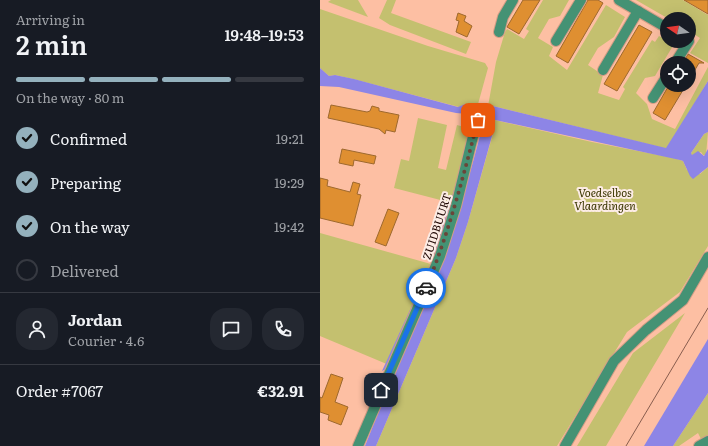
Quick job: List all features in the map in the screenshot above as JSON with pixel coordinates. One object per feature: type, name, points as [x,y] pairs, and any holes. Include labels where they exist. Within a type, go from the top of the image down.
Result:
[{"type":"street","points":[[499,32],[503,17],[513,0]]},
{"type":"street","points":[[556,41],[581,0]]},
{"type":"street","points":[[619,0],[660,24]]},
{"type":"street","points":[[603,70],[638,11]]},
{"type":"street","points":[[653,98],[660,87]]},
{"type":"street","name":"ZUIDBUURT","points":[[358,446],[440,256],[456,206],[478,120]]},
{"type":"street","points":[[565,446],[614,361],[646,330],[683,300],[708,257]]},
{"type":"street","points":[[699,446],[708,441]]},
{"type":"green space","points":[[331,0],[358,0],[368,17],[328,2]]},
{"type":"green space","points":[[387,0],[396,0],[391,13],[471,42],[466,54],[390,25],[379,18]]},
{"type":"green space","points":[[543,0],[569,0],[560,16],[549,19],[538,38],[553,47],[549,56],[567,70],[606,5],[625,17],[614,37],[598,48],[588,65],[603,75],[598,93],[619,100],[625,89],[623,87],[652,40],[655,42],[660,37],[660,48],[672,48],[667,56],[660,56],[660,68],[655,76],[645,78],[636,93],[647,104],[652,119],[675,129],[708,67],[708,81],[668,148],[488,106],[496,62],[505,32],[507,29],[524,39],[529,31],[526,29]]},
{"type":"green space","points":[[636,0],[683,0],[708,15],[708,63],[690,53],[693,48],[696,48],[696,44],[700,38],[696,35],[696,12],[660,12],[660,14]]},
{"type":"green space","points":[[320,9],[428,46],[485,63],[488,68],[475,115],[469,118],[468,114],[471,108],[465,104],[459,107],[353,79],[335,75],[329,76],[320,68]]},
{"type":"green space","points":[[418,118],[447,125],[438,168],[446,170],[457,125],[471,129],[452,203],[394,188],[401,159],[409,161]]},
{"type":"green space","name":"Voedselbos Vlaardingen","points":[[486,118],[592,142],[674,158],[683,161],[687,170],[700,174],[708,167],[708,246],[680,292],[627,332],[557,446],[376,446],[456,258],[468,222],[494,130],[482,127]]},
{"type":"green space","points":[[708,132],[706,155],[703,155],[701,152],[692,156],[691,153],[704,134]]},
{"type":"green space","points":[[320,233],[431,264],[389,365],[320,336]]},
{"type":"green space","points":[[685,313],[606,446],[577,446],[633,353]]},
{"type":"green space","points":[[708,393],[708,436],[701,439],[698,433],[679,446],[673,446]]},
{"type":"shaded area","points":[[320,68],[329,76],[335,75],[354,79],[458,107],[465,104],[471,105],[471,108],[468,114],[456,113],[339,87],[320,86]]},
{"type":"shaded area","points":[[708,81],[708,132],[704,134],[691,153],[692,155],[698,151],[704,156],[708,149],[708,167],[693,179],[683,161],[680,160],[486,118],[488,106],[493,106],[666,148]]},
{"type":"shaded area","points":[[471,126],[455,198],[436,257],[386,369],[382,371],[431,264],[454,190]]},
{"type":"shaded area","points":[[482,127],[494,129],[468,222],[456,258],[376,446],[365,446],[445,249],[459,209]]},
{"type":"shaded area","points":[[708,339],[708,393],[673,446],[644,446]]},
{"type":"building","points":[[523,0],[540,0],[519,34],[507,27]]},
{"type":"building","points":[[588,0],[598,0],[603,3],[568,63],[556,56]]},
{"type":"building","points":[[684,0],[708,0],[708,14]]},
{"type":"building","points":[[458,13],[466,16],[464,21],[472,26],[467,37],[456,32],[459,21],[456,20]]},
{"type":"building","points":[[639,25],[652,32],[617,91],[604,84]]},
{"type":"building","points":[[696,58],[704,63],[699,63],[696,68]]},
{"type":"building","points":[[665,92],[682,92],[665,120],[653,113]]},
{"type":"building","points":[[331,105],[367,112],[370,111],[372,106],[379,108],[379,111],[399,115],[395,132],[386,130],[385,134],[379,129],[328,118]]},
{"type":"building","points":[[342,149],[376,156],[374,164],[354,160],[353,166],[339,163]]},
{"type":"building","points":[[320,178],[328,180],[327,186],[350,192],[353,182],[360,184],[357,194],[361,195],[353,226],[320,218]]},
{"type":"building","points":[[388,209],[399,213],[386,246],[375,242]]},
{"type":"building","points":[[331,374],[343,378],[335,402],[348,407],[341,425],[328,420],[329,415],[320,412],[320,397],[322,398]]},
{"type":"tram line","points":[[626,446],[708,308]]},
{"type":"way so far","points":[[426,288],[440,256],[456,206],[478,120]]},
{"type":"route","points":[[381,390],[426,288]]}]
